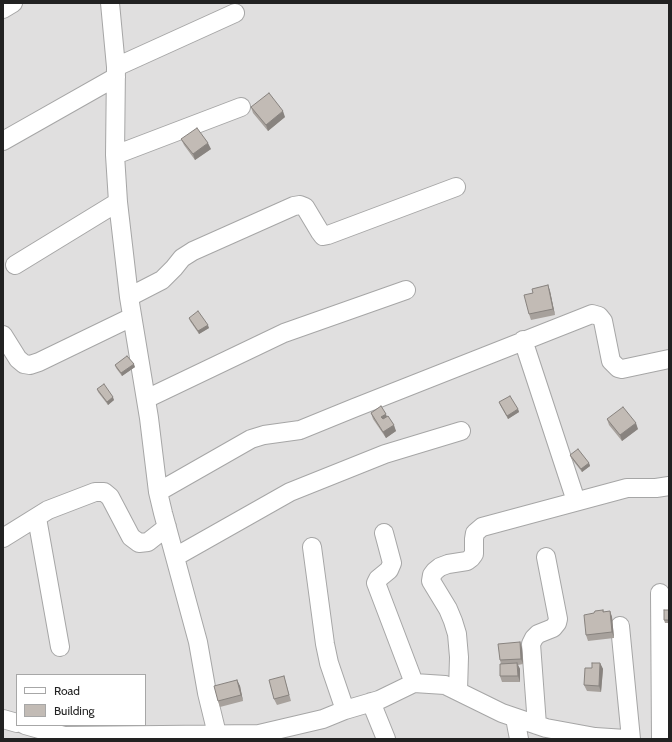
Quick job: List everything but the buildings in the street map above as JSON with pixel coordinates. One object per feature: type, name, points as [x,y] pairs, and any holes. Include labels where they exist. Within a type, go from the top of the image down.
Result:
[{"type":"street","points":[[3,9],[13,3]]},
{"type":"street","points":[[110,3],[116,72],[115,155],[118,202],[129,297],[146,398],[158,492],[198,642],[207,693],[217,734]]},
{"type":"street","points":[[3,142],[116,72],[235,13]]},
{"type":"street","points":[[115,155],[241,107]]},
{"type":"street","points":[[129,297],[162,280],[182,258],[192,251],[294,206],[300,205],[305,207],[323,236],[456,187]]},
{"type":"street","points":[[15,265],[118,202]]},
{"type":"street","points":[[146,398],[284,333],[406,290]]},
{"type":"street","points":[[158,492],[251,439],[264,435],[300,430],[523,340],[592,314],[599,316],[603,321],[611,361],[618,368],[622,369],[669,359]]},
{"type":"street","points":[[3,335],[18,359],[24,364],[30,365],[132,317]]},
{"type":"street","points":[[523,340],[576,501]]},
{"type":"street","points":[[175,557],[290,492],[385,454],[461,431]]},
{"type":"street","points":[[458,691],[459,657],[457,634],[448,609],[431,581],[432,575],[440,567],[467,561],[471,558],[474,554],[475,533],[482,527],[627,488],[656,488],[669,486]]},
{"type":"street","points":[[3,538],[48,510],[95,492],[104,492],[110,497],[130,537],[139,542],[148,542],[167,527]]},
{"type":"street","points":[[36,518],[60,647]]},
{"type":"street","points":[[384,534],[392,563],[389,570],[378,579],[376,583],[414,683]]},
{"type":"street","points":[[312,547],[325,644],[329,663],[345,710]]},
{"type":"street","points":[[537,725],[531,644],[538,634],[553,628],[558,619],[546,557]]},
{"type":"street","points":[[660,593],[661,739]]},
{"type":"street","points":[[620,626],[631,739]]},
{"type":"street","points":[[28,726],[64,737],[259,734],[323,719],[371,702],[414,683],[445,685],[502,713],[546,728],[601,738],[626,739]]},
{"type":"street","points":[[371,702],[386,739]]},
{"type":"street","points":[[515,718],[519,739]]},
{"type":"street","points":[[3,719],[16,723]]},
{"type":"street","points":[[657,739],[669,738]]},
{"type":"shaded area","points":[[3,3],[669,3],[669,739],[3,739]]}]
